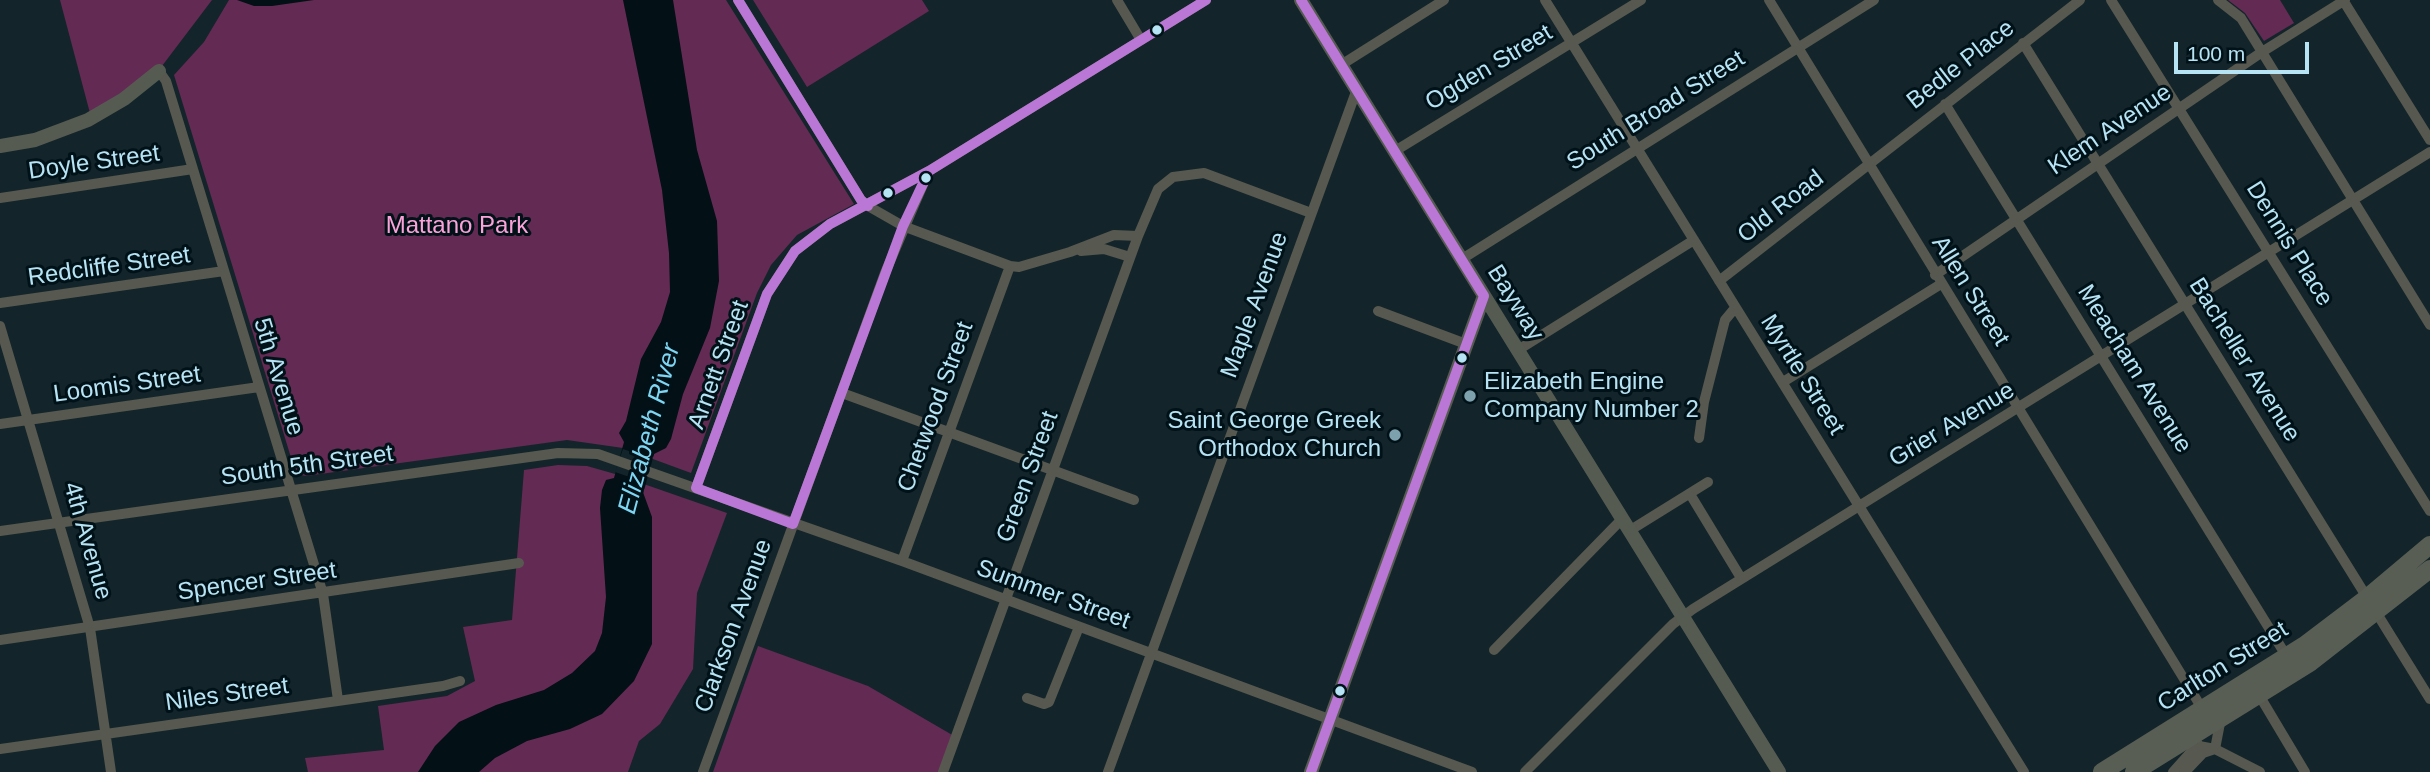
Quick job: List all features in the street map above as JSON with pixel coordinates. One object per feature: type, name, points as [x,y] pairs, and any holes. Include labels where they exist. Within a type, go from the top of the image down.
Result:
[{"type":"highway","points":[[2372,606],[2430,545]]},
{"type":"highway","points":[[2141,768],[2189,744],[2221,718],[2259,695],[2372,606],[2430,569]]},
{"type":"highway","name":"Carlton Street","points":[[2102,772],[2372,606]]},
{"type":"main road","name":"Bayway","points":[[1301,0],[1779,772]]},
{"type":"main road","points":[[0,146],[35,140],[88,120],[124,99],[159,71]]},
{"type":"main road","points":[[1311,772],[1484,296]]},
{"type":"street","points":[[738,0],[861,200],[868,206],[903,226],[1010,266],[1019,267],[1070,252],[1114,235],[1138,236]]},
{"type":"street","points":[[1117,0],[1142,40]]},
{"type":"street","points":[[929,171],[1206,0]]},
{"type":"street","points":[[1341,65],[1444,0]]},
{"type":"street","name":"Myrtle Street","points":[[1545,0],[2024,772]]},
{"type":"street","name":"Ogden Street","points":[[1395,151],[1641,0]]},
{"type":"street","name":"Allen Street","points":[[1769,0],[2203,710]]},
{"type":"street","name":"South Broad Street","points":[[1462,259],[1874,0]]},
{"type":"street","name":"Bedle Place","points":[[1867,164],[2080,0]]},
{"type":"street","name":"Dennis Place","points":[[2111,0],[2430,511]]},
{"type":"street","points":[[2218,0],[2241,18],[2430,325]]},
{"type":"street","points":[[2344,0],[2430,140]]},
{"type":"street","name":"Klem Avenue","points":[[1783,382],[1938,279],[2016,220],[2262,52],[2344,0]]},
{"type":"street","name":"Bacheller Avenue","points":[[2023,43],[2430,699]]},
{"type":"street","name":"5th Avenue","points":[[159,71],[166,82],[323,594],[338,700]]},
{"type":"street","name":"Maple Avenue","points":[[1108,772],[1357,89]]},
{"type":"street","name":"Meacham Avenue","points":[[1945,104],[2287,657]]},
{"type":"street","name":"Grier Avenue","points":[[1525,772],[1682,616],[2018,410],[2101,355],[2352,199],[2427,157]]},
{"type":"street","name":"Old Road","points":[[1719,281],[1867,164]]},
{"type":"street","name":"Doyle Street","points":[[0,198],[193,169]]},
{"type":"street","name":"Arnett Street","points":[[696,488],[776,276],[808,238],[929,171]]},
{"type":"street","name":"Clarkson Avenue","points":[[703,772],[903,226],[929,171]]},
{"type":"street","name":"Green Street","points":[[943,772],[1130,257],[1158,189],[1183,174],[1214,176],[1311,214]]},
{"type":"street","points":[[1518,350],[1694,240]]},
{"type":"street","points":[[1070,252],[1104,249],[1130,257]]},
{"type":"street","name":"Chetwood Street","points":[[902,561],[1010,266]]},
{"type":"street","name":"Redcliffe Street","points":[[0,303],[224,271]]},
{"type":"street","points":[[1699,438],[1704,402],[1724,320],[1735,307]]},
{"type":"street","points":[[1378,311],[1466,344]]},
{"type":"street","name":"4th Avenue","points":[[0,326],[61,523],[90,628],[111,772]]},
{"type":"street","name":"Loomis Street","points":[[0,425],[259,387]]},
{"type":"street","points":[[842,393],[1135,500]]},
{"type":"street","name":"South 5th Street","points":[[0,531],[558,453],[585,453],[619,460]]},
{"type":"street","name":"Summer Street","points":[[619,460],[902,561],[1472,772]]},
{"type":"street","points":[[1494,650],[1626,525],[1708,482]]},
{"type":"street","points":[[1689,494],[1741,578]]},
{"type":"street","name":"Spencer Street","points":[[0,640],[519,564]]},
{"type":"street","points":[[1027,698],[1044,704],[1049,702],[1080,627]]},
{"type":"street","name":"Niles Street","points":[[0,749],[443,686],[460,681]]},
{"type":"street","points":[[2259,695],[2305,772]]},
{"type":"street","points":[[2216,749],[2221,718]]},
{"type":"street","points":[[2178,771],[2189,744],[2216,749],[2260,772]]},
{"type":"street","points":[[2178,771],[2203,753],[2216,749]]},
{"type":"street","points":[[2141,768],[2166,763],[2178,771]]},
{"type":"green space","points":[[60,0],[212,0],[162,66],[91,117]]},
{"type":"green space","name":"Mattano Park","points":[[229,0],[726,0],[854,204],[797,235],[771,265],[757,293],[691,473],[623,448],[567,440],[306,476],[296,474],[174,75],[204,42]]},
{"type":"green space","points":[[753,0],[922,0],[929,11],[807,87]]},
{"type":"green space","points":[[2228,0],[2280,0],[2294,23],[2264,41],[2245,13]]},
{"type":"green space","points":[[558,465],[587,466],[727,513],[697,593],[693,669],[660,724],[639,741],[628,772],[308,772],[305,758],[384,750],[378,706],[447,696],[475,681],[463,627],[512,620],[524,470]]},
{"type":"green space","points":[[758,646],[868,686],[954,736],[941,772],[713,772]]},
{"type":"water","points":[[237,0],[314,0],[254,6]]},
{"type":"water","name":"Elizabeth River","points":[[623,0],[673,0],[697,150],[717,221],[719,281],[710,328],[683,394],[671,439],[666,448],[652,455],[640,484],[652,517],[652,644],[634,681],[602,714],[570,729],[527,741],[495,758],[479,772],[418,772],[435,746],[459,722],[496,705],[544,690],[572,673],[595,651],[602,633],[606,597],[600,508],[602,490],[606,480],[614,478],[624,442],[619,433],[626,421],[641,359],[661,322],[670,292],[662,190]]},
{"type":"pier","points":[[623,449],[652,459],[644,482],[615,472]]},
{"type":"transit line","points":[[738,0],[861,200],[868,206]]},
{"type":"transit line","points":[[929,171],[1206,0]]},
{"type":"transit line","points":[[1301,0],[1484,296],[1311,772]]},
{"type":"transit line","points":[[929,171],[903,226],[793,524],[696,488],[767,294],[795,251],[830,224],[929,171]]},
{"type":"place","name":"Elizabeth Engine Company Number 2","points":[[1470,396]]},
{"type":"place","name":"Saint George Greek Orthodox Church","points":[[1395,435]]}]
